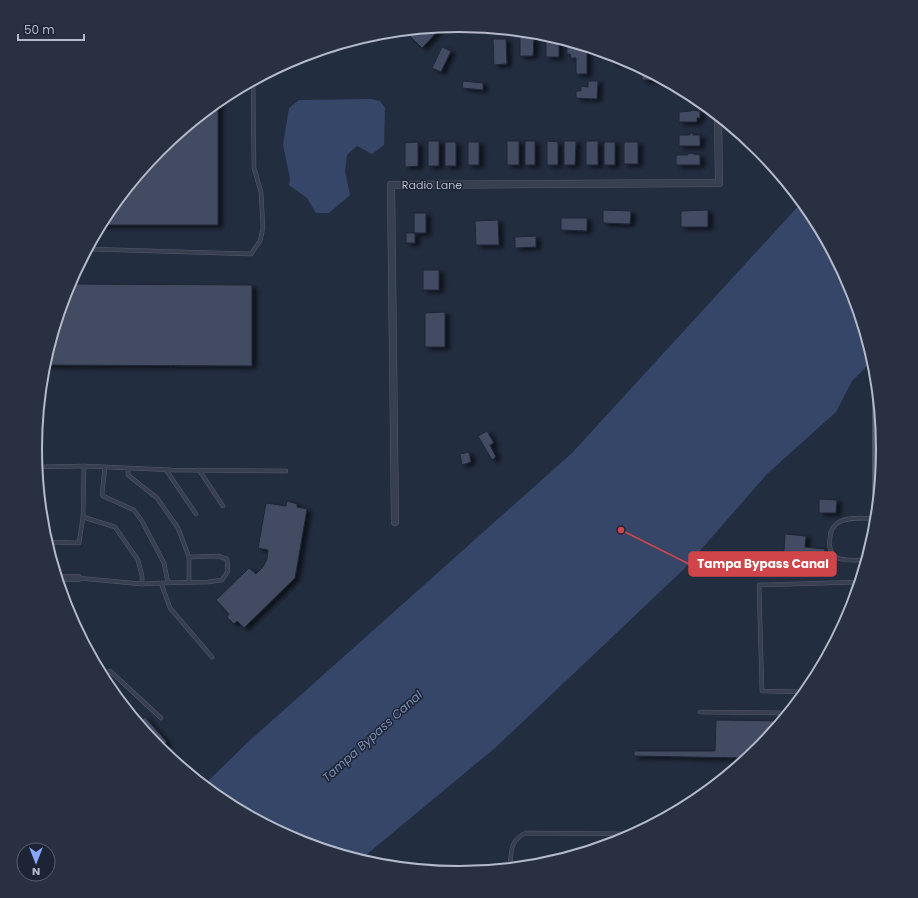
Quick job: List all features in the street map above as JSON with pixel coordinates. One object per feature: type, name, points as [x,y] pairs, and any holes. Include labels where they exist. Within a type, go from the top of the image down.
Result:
[{"type":"street","name":"Radio Lane","points":[[395,522],[391,185],[719,183],[718,122]]},
{"type":"street","points":[[62,578],[78,578]]},
{"type":"lane","points":[[93,249],[251,254],[260,241],[263,228],[261,192],[254,168],[253,87]]},
{"type":"lane","points":[[43,466],[84,466],[166,470],[286,471]]},
{"type":"lane","points":[[53,542],[80,543],[83,517],[84,466]]},
{"type":"lane","points":[[105,467],[103,496],[134,510],[142,520],[164,563],[168,583]]},
{"type":"lane","points":[[128,468],[128,476],[158,498],[178,528],[189,557],[189,582]]},
{"type":"lane","points":[[166,470],[196,514]]},
{"type":"lane","points":[[199,470],[223,506]]},
{"type":"lane","points":[[83,517],[114,527],[138,560],[142,576],[142,584]]},
{"type":"lane","points":[[861,560],[844,560],[836,558],[830,553],[830,533],[839,522],[851,518],[870,518]]},
{"type":"lane","points":[[78,578],[142,584],[208,582],[222,580],[228,571],[227,559],[218,556],[189,557]]},
{"type":"lane","points":[[798,692],[762,691],[759,585],[854,582]]},
{"type":"lane","points":[[161,583],[170,608],[212,657]]},
{"type":"lane","points":[[107,673],[110,671],[161,718]]},
{"type":"lane","points":[[700,712],[782,713]]},
{"type":"lane","points":[[510,862],[514,843],[519,836],[526,833],[619,834]]},
{"type":"water","points":[[371,99],[380,101],[385,108],[384,145],[372,154],[357,146],[347,155],[345,171],[350,195],[329,213],[316,213],[307,198],[289,185],[290,179],[283,145],[289,108],[299,100]]},
{"type":"water","points":[[798,206],[820,241],[844,289],[862,341],[867,366],[852,381],[836,412],[768,473],[684,569],[495,748],[366,855],[325,844],[275,823],[227,796],[207,782],[248,742],[572,453]]},
{"type":"building","points":[[436,33],[422,48],[410,36]]},
{"type":"building","points":[[520,37],[534,39],[533,56],[520,56]]},
{"type":"building","points":[[493,39],[506,39],[507,64],[494,65]]},
{"type":"building","points":[[546,41],[559,44],[559,57],[546,57]]},
{"type":"building","points":[[567,46],[587,52],[587,74],[576,74],[576,58],[571,58],[570,54],[567,54]]},
{"type":"building","points":[[442,47],[451,51],[441,72],[432,68]]},
{"type":"building","points":[[642,75],[653,80],[642,80]]},
{"type":"building","points":[[463,81],[483,83],[483,90],[462,88]]},
{"type":"building","points":[[588,81],[598,81],[597,99],[576,98],[576,91],[581,91],[581,86],[588,87]]},
{"type":"building","points":[[218,109],[218,225],[107,225],[128,195],[164,154],[184,135]]},
{"type":"building","points":[[691,110],[700,111],[700,118],[697,118],[697,122],[679,122],[679,112]]},
{"type":"building","points":[[690,133],[693,133],[693,135],[700,135],[700,146],[679,146],[679,135],[690,135]]},
{"type":"building","points":[[428,141],[439,141],[439,166],[428,166]]},
{"type":"building","points":[[507,141],[519,141],[519,165],[507,165]]},
{"type":"building","points":[[525,141],[535,141],[535,165],[525,165]]},
{"type":"building","points":[[547,141],[558,142],[558,165],[547,165]]},
{"type":"building","points":[[564,141],[576,141],[575,165],[564,165]]},
{"type":"building","points":[[586,141],[598,141],[598,165],[586,165]]},
{"type":"building","points":[[418,142],[418,166],[405,167],[405,143]]},
{"type":"building","points":[[445,142],[456,142],[456,166],[445,166]]},
{"type":"building","points":[[468,142],[479,142],[479,165],[468,165]]},
{"type":"building","points":[[604,142],[615,142],[615,165],[604,165]]},
{"type":"building","points":[[624,142],[638,142],[638,164],[624,164]]},
{"type":"building","points":[[688,153],[700,155],[700,165],[676,165],[676,155],[688,155]]},
{"type":"building","points":[[603,210],[631,211],[630,224],[603,223]]},
{"type":"building","points":[[708,210],[708,227],[681,227],[681,211]]},
{"type":"building","points":[[414,213],[426,213],[426,233],[414,233]]},
{"type":"building","points":[[561,218],[587,218],[587,231],[561,230]]},
{"type":"building","points":[[498,220],[499,245],[476,245],[475,221]]},
{"type":"building","points":[[406,233],[415,233],[415,243],[406,243]]},
{"type":"building","points":[[536,236],[536,247],[515,248],[515,237]]},
{"type":"building","points":[[423,270],[439,270],[439,290],[423,290]]},
{"type":"building","points":[[76,284],[252,285],[252,366],[51,365],[64,315]]},
{"type":"building","points":[[445,312],[445,347],[425,347],[425,313]]},
{"type":"building","points":[[487,431],[494,443],[490,445],[496,457],[492,460],[478,436]]},
{"type":"building","points":[[469,452],[471,462],[462,465],[460,454]]},
{"type":"building","points":[[819,499],[837,500],[836,513],[819,513]]},
{"type":"building","points":[[287,501],[297,504],[297,507],[307,509],[295,578],[244,628],[237,621],[234,624],[227,617],[229,614],[216,600],[249,568],[256,574],[263,567],[267,559],[268,550],[258,548],[266,503],[286,506]]},
{"type":"building","points":[[785,534],[806,536],[805,547],[825,549],[824,570],[783,567]]},
{"type":"building","points":[[145,717],[167,742],[165,744],[142,720]]},
{"type":"building","points":[[716,720],[776,721],[739,758],[634,756],[634,751],[715,751]]},
{"type":"place","name":"Tampa Bypass Canal","points":[[621,530]]}]
